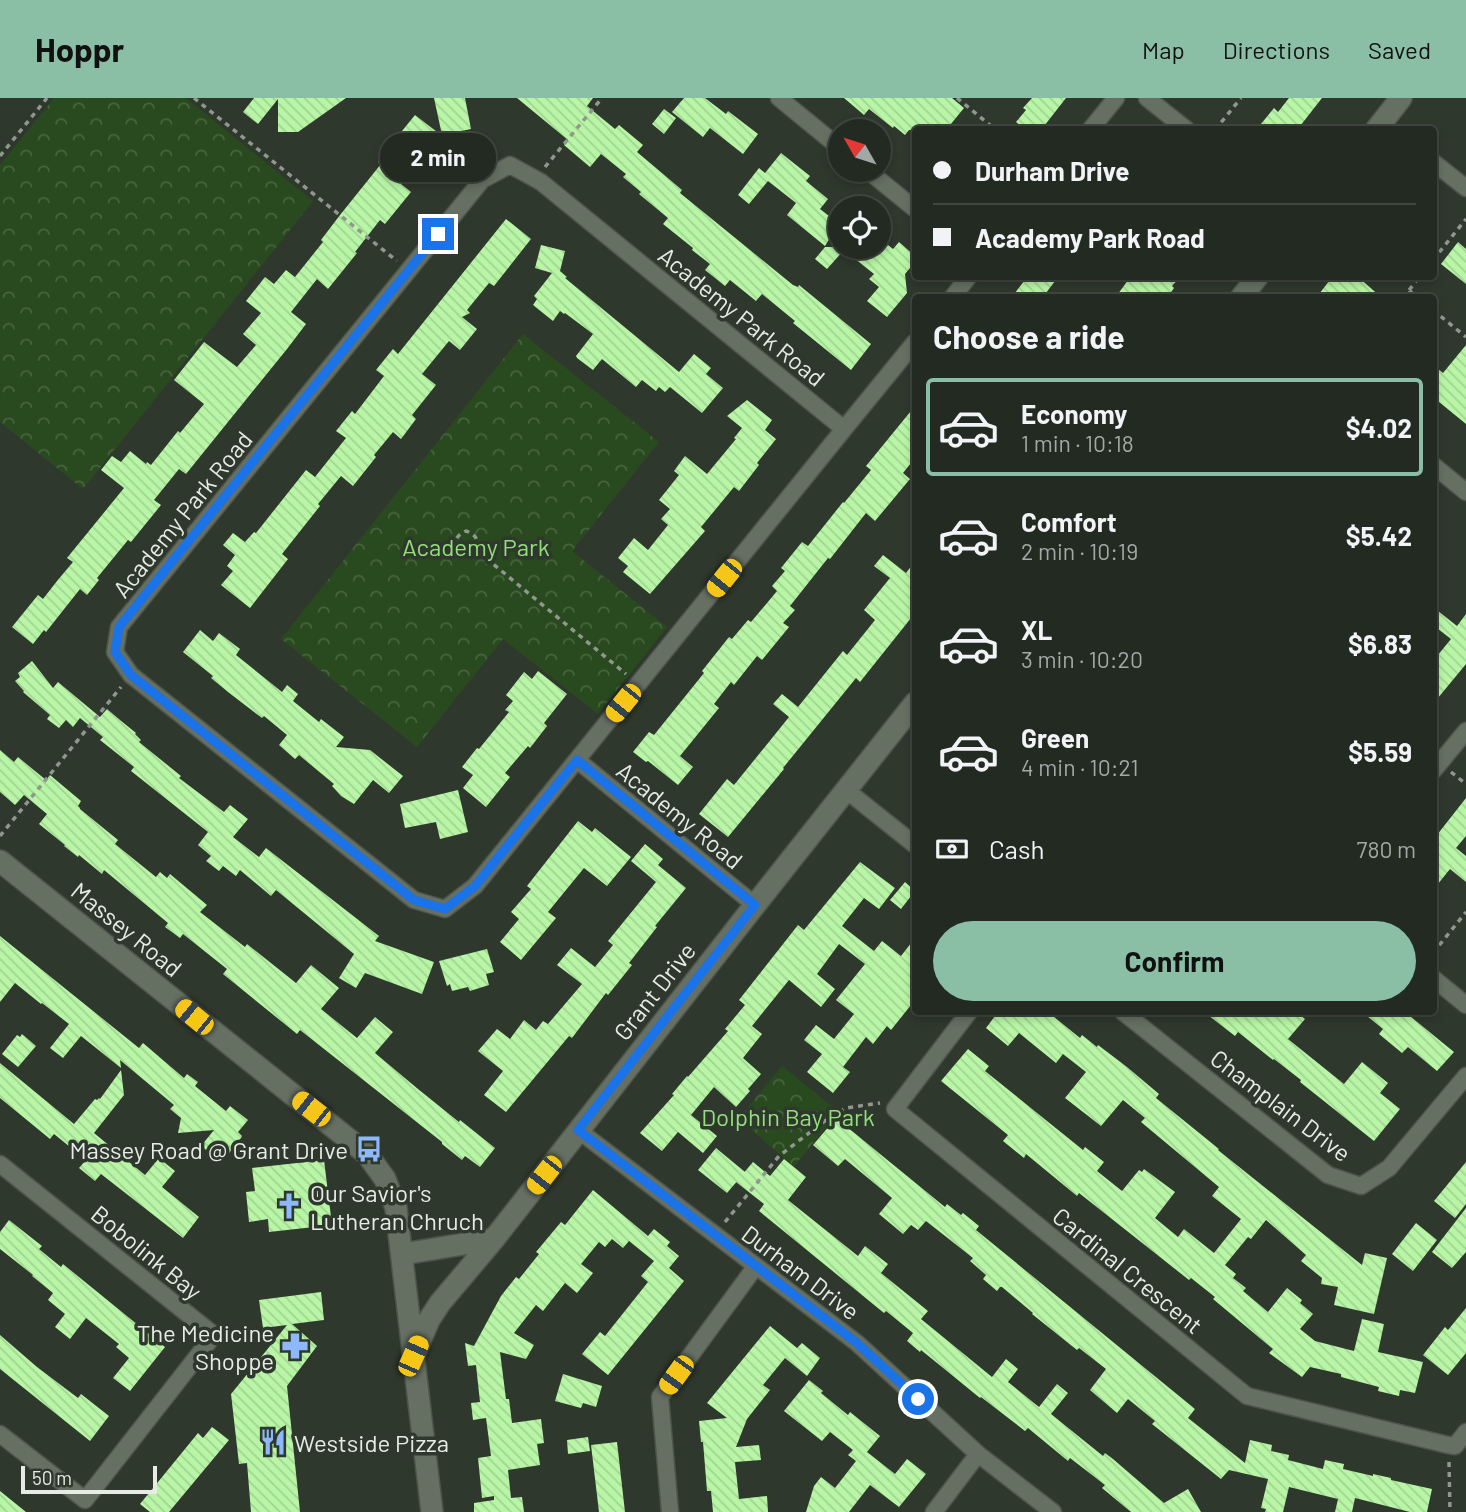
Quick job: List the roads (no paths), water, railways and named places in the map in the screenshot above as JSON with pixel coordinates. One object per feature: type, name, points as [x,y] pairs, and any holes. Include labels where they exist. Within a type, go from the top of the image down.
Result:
[{"type":"street","points":[[779,98],[828,138]]},
{"type":"street","points":[[1093,126],[1116,98]]},
{"type":"street","points":[[1147,98],[1182,126]]},
{"type":"street","points":[[1384,126],[1401,98]]},
{"type":"street","name":"Academy Park Road","points":[[844,429],[535,178],[510,165],[482,180],[119,627],[115,652],[131,675],[414,900],[445,909],[475,886],[912,346]]},
{"type":"street","points":[[1437,165],[1466,188]]},
{"type":"street","points":[[882,182],[912,207]]},
{"type":"street","points":[[955,294],[966,280]]},
{"type":"street","points":[[1244,294],[1255,280]]},
{"type":"street","points":[[1437,468],[1466,492]]},
{"type":"street","name":"Grant Drive","points":[[413,1356],[440,1303],[494,1239],[912,707]]},
{"type":"street","points":[[1437,766],[1466,731]]},
{"type":"street","name":"Academy Road","points":[[577,760],[755,905]]},
{"type":"street","points":[[846,790],[912,843]]},
{"type":"street","name":"Massey Road","points":[[0,861],[367,1154],[385,1179],[396,1208],[432,1512]]},
{"type":"street","points":[[1437,981],[1466,1005]]},
{"type":"street","name":"Cardinal Crescent","points":[[967,1015],[895,1109],[1247,1396],[1448,1446],[1455,1446],[1466,1432]]},
{"type":"street","name":"Champlain Drive","points":[[1127,1015],[1328,1175],[1360,1186],[1389,1168],[1466,1076]]},
{"type":"street","name":"Durham Drive","points":[[578,1130],[857,1343],[978,1454],[1053,1512]]},
{"type":"street","name":"Bobolink Bay","points":[[0,1164],[214,1335],[85,1500],[0,1434]]},
{"type":"street","points":[[402,1254],[494,1239]]},
{"type":"street","points":[[670,1512],[660,1397],[756,1266]]},
{"type":"street","points":[[934,1512],[978,1454]]},
{"type":"place","name":"Massey Road @ Grant Drive","points":[[369,1149]]},
{"type":"place","name":"Our Savior's Lutheran Chruch","points":[[289,1206]]},
{"type":"place","name":"The Medicine Shoppe","points":[[295,1346]]},
{"type":"place","name":"Westside Pizza","points":[[273,1442]]},
{"type":"park label","name":"Academy Park","points":[[476,546]]},
{"type":"park label","name":"Dolphin Bay Park","points":[[788,1116]]}]
